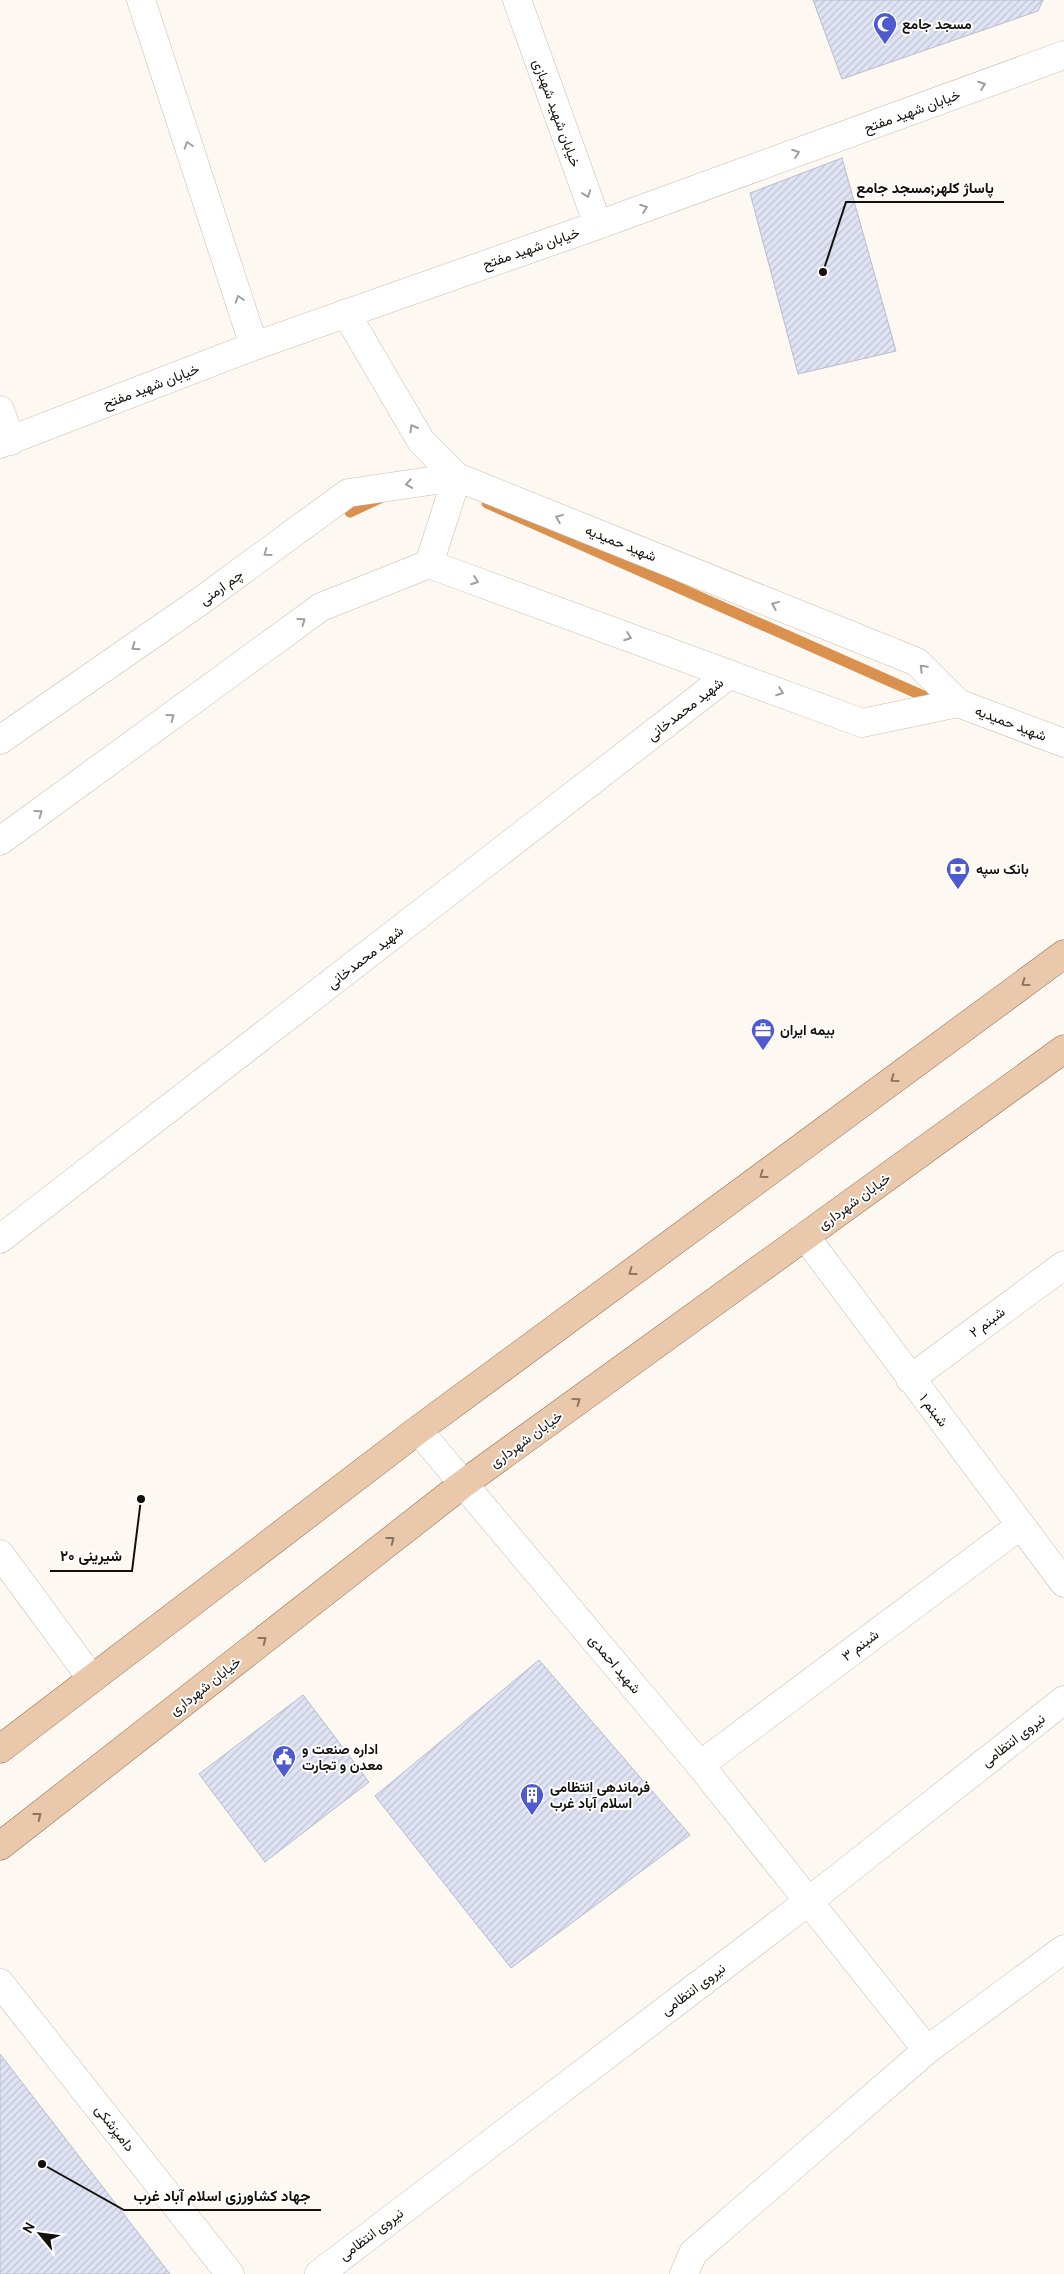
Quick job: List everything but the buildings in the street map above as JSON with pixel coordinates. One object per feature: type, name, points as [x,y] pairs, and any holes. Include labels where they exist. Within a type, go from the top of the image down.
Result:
[{"type":"main road","points":[[0,1749],[418,1430],[1064,954]]},
{"type":"main road","name":"خیابان شهرداری","points":[[0,1846],[462,1484],[1064,1049]]},
{"type":"street","points":[[141,0],[254,346]]},
{"type":"street","name":"خیابان شهید شهبازی","points":[[517,0],[598,225]]},
{"type":"street","name":"خیابان شهید مفتح","points":[[5,443],[346,312],[598,225],[1064,55]]},
{"type":"street","name":"شهید حمیدیه","points":[[346,312],[422,442],[458,477],[917,662],[958,703],[1064,743]]},
{"type":"street","points":[[0,410],[5,443]]},
{"type":"street","points":[[0,841],[322,607],[429,564],[458,477]]},
{"type":"street","name":"چم ارمنی","points":[[0,740],[202,600],[348,494],[458,477]]},
{"type":"street","name":"شهید حمیدیه","points":[[429,564],[862,722],[958,703]]},
{"type":"street","name":"شهید محمدخانی","points":[[0,1239],[730,674]]},
{"type":"street","name":"شبنم ۱","points":[[805,1236],[1064,1583]]},
{"type":"street","name":"شبنم ۲","points":[[910,1379],[1064,1265]]},
{"type":"street","name":"شهید احمدی","points":[[418,1430],[700,1765],[927,2050]]},
{"type":"street","name":"شبنم ۳","points":[[700,1765],[1021,1525]]},
{"type":"street","points":[[0,1554],[92,1679]]},
{"type":"street","name":"نیروی انتظامی","points":[[320,2274],[809,1901],[1064,1700]]},
{"type":"street","points":[[684,2274],[693,2253],[927,2050],[1064,1949]]},
{"type":"street","name":"دامپزشکی","points":[[0,1983],[230,2274]]},
{"type":"waterway","points":[[350,512],[380,498]]},
{"type":"waterway","points":[[487,503],[937,702]]},
{"type":"place","name":"مسجد جامع","points":[[885,45]]},
{"type":"place","name":"پاساژ کلهر;مسجد جامع","points":[[823,272]]},
{"type":"place","name":"بانک سپه","points":[[958,890]]},
{"type":"place","name":"بیمه ایران","points":[[763,1051]]},
{"type":"place","name":"شیرینی ۲۰","points":[[141,1499]]},
{"type":"place","name":"اداره صنعت و معدن و تجارت","points":[[284,1778]]},
{"type":"place","name":"فرماندهی انتظامی اسلام آباد غرب","points":[[532,1816]]},
{"type":"place","name":"جهاد کشاورزی اسلام آباد غرب","points":[[42,2164]]}]
